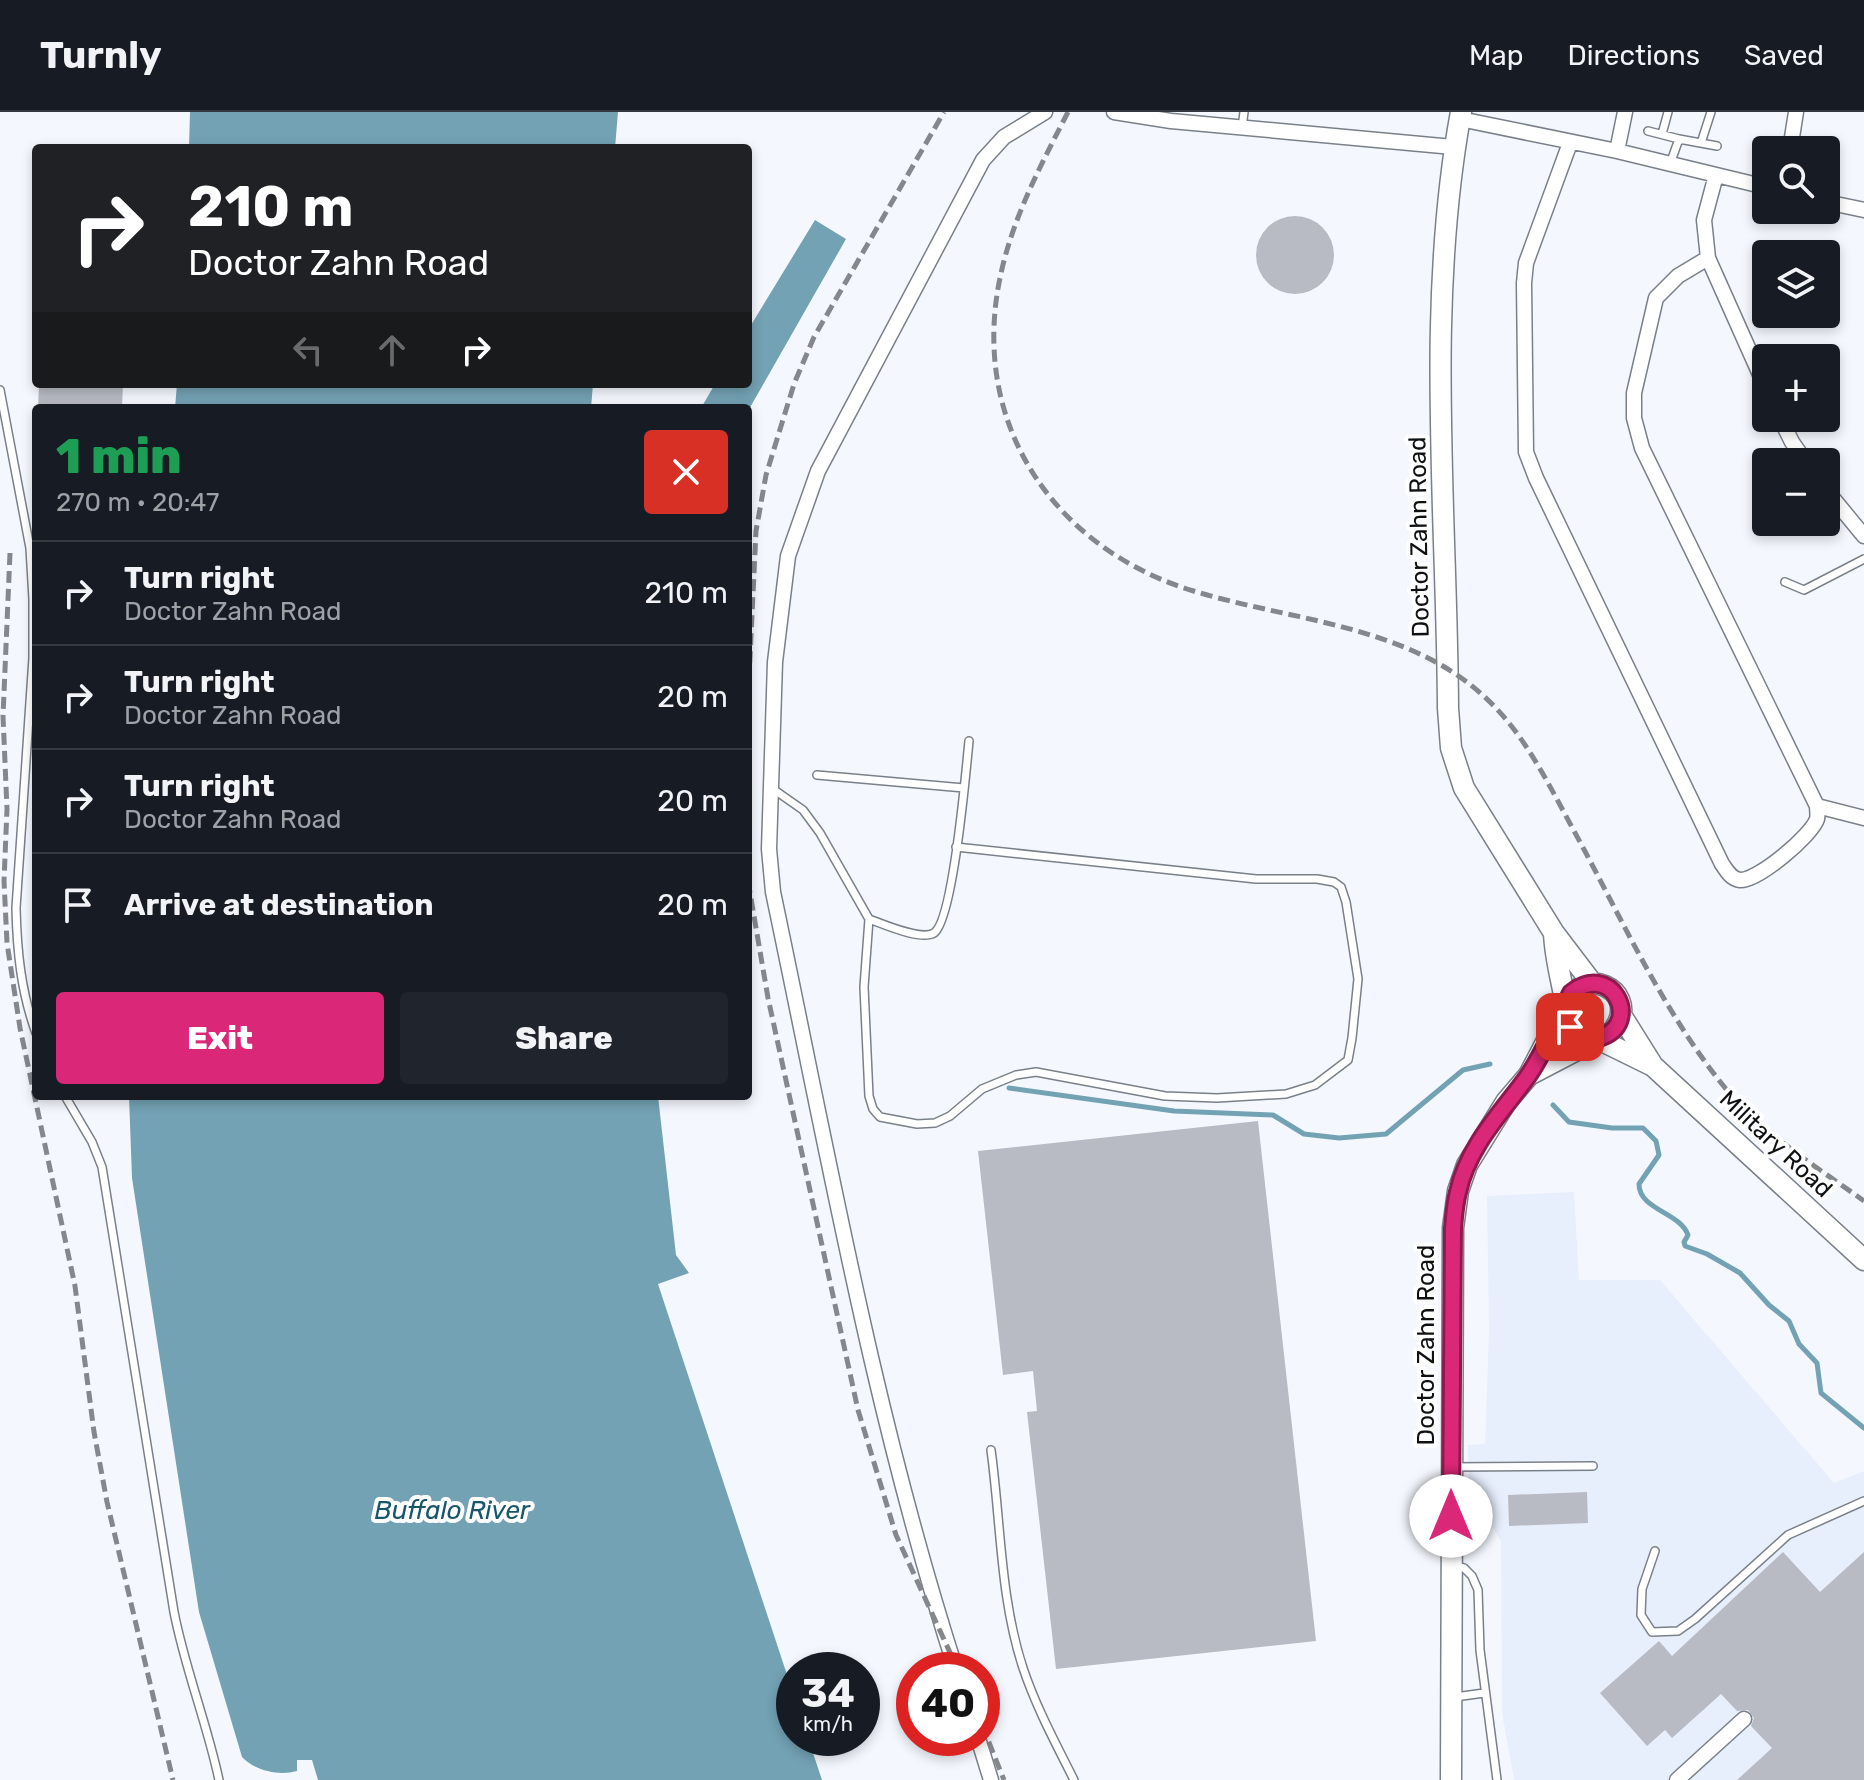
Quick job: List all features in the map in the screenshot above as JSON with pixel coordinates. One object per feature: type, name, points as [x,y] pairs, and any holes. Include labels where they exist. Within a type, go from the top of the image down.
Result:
[{"type":"street","points":[[950,1652],[921,1563],[881,1402],[773,892],[769,849],[775,662],[788,556],[818,471],[983,160],[1004,137],[1045,112]]},
{"type":"street","points":[[1114,112],[1242,128],[1453,147]]},
{"type":"street","points":[[1617,151],[1625,112]]},
{"type":"street","points":[[1792,136],[1796,112]]},
{"type":"street","points":[[1461,116],[1752,184]]},
{"type":"street","name":"Doctor Zahn Road","points":[[1461,116],[1453,147],[1442,302],[1451,748],[1464,788],[1554,933],[1592,983]]},
{"type":"street","points":[[1570,143],[1530,250],[1524,283],[1524,441],[1529,464],[1727,872],[1739,880],[1759,874],[1813,826],[1817,806],[1642,448],[1634,418],[1634,393],[1656,298],[1678,276],[1708,258]]},
{"type":"street","points":[[1716,175],[1704,220],[1708,258],[1752,357]]},
{"type":"street","points":[[1840,205],[1864,210]]},
{"type":"street","points":[[1840,507],[1864,536]]},
{"type":"street","points":[[1817,806],[1864,818]]},
{"type":"street","name":"Doctor Zahn Road","points":[[1554,933],[1559,980],[1570,1027],[1586,1038],[1598,1039]]},
{"type":"street","name":"Doctor Zahn Road","points":[[1451,1780],[1453,1228],[1458,1191],[1467,1165],[1481,1140],[1506,1102],[1529,1075],[1571,993],[1592,983],[1604,985],[1614,992],[1620,1003],[1621,1015],[1609,1035],[1529,1075]]},
{"type":"street","name":"Military Road","points":[[1621,1015],[1653,1066],[1864,1260]]},
{"type":"street","name":"Military Road","points":[[1598,1039],[1653,1066]]},
{"type":"street","points":[[1677,1780],[1744,1719]]},
{"type":"street","points":[[984,1756],[991,1780]]},
{"type":"lane","points":[[1242,128],[1244,112]]},
{"type":"lane","points":[[1662,134],[1668,112]]},
{"type":"lane","points":[[1701,143],[1711,112]]},
{"type":"lane","points":[[1648,131],[1717,146]]},
{"type":"lane","points":[[1670,164],[1679,139]]},
{"type":"lane","points":[[0,390],[30,548],[32,574]]},
{"type":"lane","points":[[1785,582],[1804,590],[1864,559]]},
{"type":"lane","points":[[32,673],[16,908],[21,977],[32,1018]]},
{"type":"lane","points":[[869,919],[925,936],[935,932],[943,920],[969,741]]},
{"type":"lane","points":[[817,775],[964,788]]},
{"type":"lane","points":[[771,788],[803,810],[820,833],[869,919],[864,987],[869,1096],[873,1109],[880,1117],[894,1121],[935,1123],[950,1116],[967,1099],[998,1081],[1036,1072],[1165,1096],[1217,1098],[1286,1094],[1315,1085],[1348,1060],[1358,979],[1346,902],[1341,887],[1334,882],[1213,875],[956,847]]},
{"type":"lane","points":[[67,1100],[92,1142],[102,1167],[178,1638],[208,1730],[219,1780]]},
{"type":"lane","points":[[991,1450],[1012,1628],[1034,1698],[1074,1780]]},
{"type":"lane","points":[[1451,1467],[1593,1466]]},
{"type":"lane","points":[[1655,1551],[1642,1589],[1641,1615],[1652,1632],[1678,1631],[1788,1535],[1864,1501]]},
{"type":"lane","points":[[1450,1565],[1464,1568],[1472,1576],[1478,1590],[1484,1693],[1497,1780]]},
{"type":"lane","points":[[1449,1698],[1484,1693]]},
{"type":"shaded area","points":[[1574,1192],[1579,1280],[1660,1280],[1834,1483],[1864,1471],[1864,1780],[1514,1780],[1502,1713],[1501,1541],[1469,1490],[1468,1445],[1485,1444],[1489,1332],[1487,1196]]},
{"type":"water","points":[[190,112],[618,112],[615,144],[189,144]]},
{"type":"water","points":[[815,220],[846,239],[752,404],[703,404],[713,388],[752,388],[752,323]]},
{"type":"water","points":[[177,388],[593,388],[591,404],[175,404]]},
{"type":"water","name":"Buffalo River","points":[[129,1100],[658,1100],[676,1255],[689,1273],[658,1284],[779,1652],[776,1652],[776,1756],[814,1756],[822,1780],[318,1780],[312,1760],[297,1760],[297,1771],[283,1773],[260,1769],[242,1757],[199,1612],[132,1178]]},
{"type":"building","points":[[1287,216],[1303,216],[1317,222],[1328,233],[1334,255],[1328,277],[1317,288],[1303,294],[1287,294],[1273,288],[1262,277],[1256,263],[1256,247],[1262,233],[1273,222]]},
{"type":"building","points":[[39,388],[123,388],[122,404],[38,404]]},
{"type":"building","points":[[1258,1121],[1316,1641],[1056,1669],[1027,1412],[1037,1411],[1033,1371],[1003,1375],[978,1151]]},
{"type":"building","points":[[1587,1492],[1588,1523],[1509,1526],[1508,1495]]},
{"type":"building","points":[[1783,1552],[1820,1592],[1864,1552],[1864,1780],[1737,1780],[1772,1748],[1751,1726],[1754,1718],[1748,1710],[1737,1711],[1721,1694],[1672,1738],[1665,1730],[1647,1746],[1600,1693],[1659,1641],[1672,1656]]},
{"type":"waterway","points":[[1009,1088],[1174,1111],[1273,1115],[1304,1134],[1339,1138],[1386,1134],[1463,1070],[1490,1064]]},
{"type":"waterway","points":[[1553,1105],[1569,1122],[1612,1128],[1643,1128],[1656,1141],[1659,1155],[1639,1184],[1646,1200],[1684,1227],[1688,1235],[1685,1246],[1707,1254],[1740,1273],[1769,1305],[1789,1321],[1799,1344],[1817,1363],[1821,1393],[1864,1428]]},
{"type":"railway","points":[[752,615],[756,531],[766,475],[794,384],[814,337],[944,112]]},
{"type":"railway","points":[[1068,112],[1014,228],[1002,269],[994,323],[996,374],[1008,422],[1029,466],[1058,506],[1094,540],[1137,568],[1187,589],[1389,641],[1427,657],[1462,678],[1494,706],[1538,765],[1663,996],[1726,1089],[1757,1121],[1792,1150],[1864,1201]]},
{"type":"railway","points":[[10,553],[3,716],[7,809],[4,881],[7,943],[32,1084]]},
{"type":"railway","points":[[752,904],[768,998],[858,1410],[896,1535],[950,1652]]},
{"type":"railway","points":[[35,1100],[75,1286],[94,1432],[107,1502],[173,1780]]},
{"type":"railway","points":[[994,1756],[1004,1780]]},
{"type":"route","points":[[1451,1516],[1453,1228],[1458,1191],[1467,1165],[1481,1140],[1506,1102],[1529,1075],[1571,993],[1592,983],[1604,985],[1614,992],[1620,1003],[1621,1015],[1609,1035],[1598,1039],[1586,1038],[1570,1027]]}]
